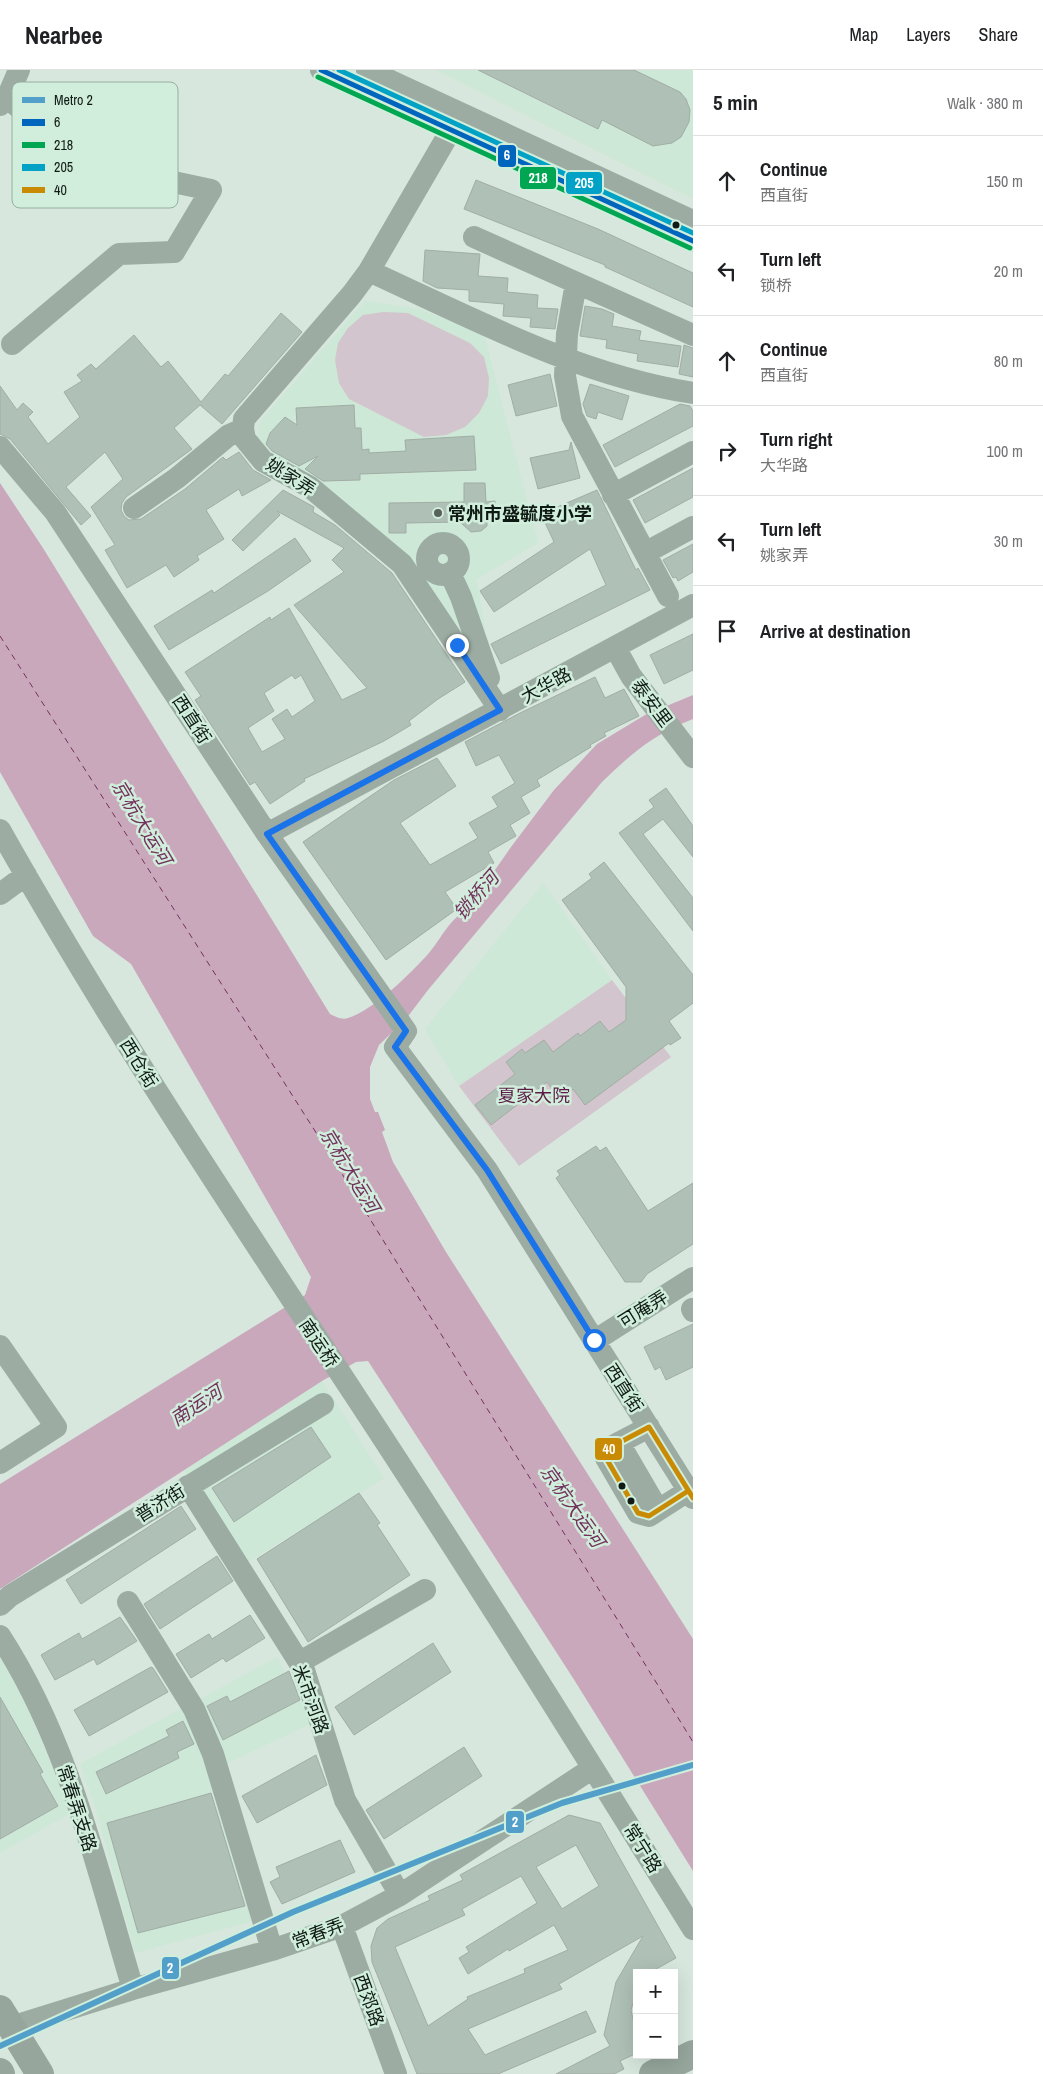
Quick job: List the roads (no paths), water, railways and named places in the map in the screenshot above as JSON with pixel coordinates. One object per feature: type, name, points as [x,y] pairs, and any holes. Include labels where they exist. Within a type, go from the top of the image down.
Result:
[{"type":"main road","points":[[5,2018],[40,2074]]},
{"type":"main road","points":[[653,2074],[693,2054]]},
{"type":"street","points":[[13,82],[19,70]]},
{"type":"street","points":[[320,70],[693,241]]},
{"type":"street","points":[[367,70],[693,221]]},
{"type":"street","points":[[4,102],[12,85]]},
{"type":"street","points":[[134,508],[177,478],[229,435],[243,429],[244,419],[352,294],[369,271],[451,130]]},
{"type":"street","points":[[12,344],[119,254],[174,252],[211,190],[178,183]]},
{"type":"street","points":[[474,237],[693,336]]},
{"type":"street","points":[[369,271],[566,360],[656,387],[693,393]]},
{"type":"street","points":[[576,284],[567,334],[565,376],[572,416],[668,596]]},
{"type":"street","name":"姚家弄","points":[[243,429],[245,439],[263,461],[310,487],[402,564],[500,710]]},
{"type":"street","name":"西直街","points":[[0,447],[55,512],[267,834],[406,1031],[395,1047],[487,1170],[691,1494]]},
{"type":"street","points":[[613,494],[693,452]]},
{"type":"street","points":[[645,553],[693,527]]},
{"type":"street","points":[[450,573],[461,597],[500,710]]},
{"type":"street","name":"大华路","points":[[267,834],[693,605]]},
{"type":"street","name":"泰安里","points":[[615,647],[631,676],[689,752]]},
{"type":"street","name":"西仓街","points":[[0,830],[180,1129],[285,1292]]},
{"type":"street","points":[[0,894],[26,875]]},
{"type":"street","name":"可庵弄","points":[[594,1340],[693,1278]]},
{"type":"street","name":"南运桥","points":[[285,1292],[354,1394],[593,1768]]},
{"type":"street","points":[[0,1346],[56,1427],[0,1463]]},
{"type":"street","name":"普济街","points":[[0,1606],[10,1596],[323,1404]]},
{"type":"street","points":[[649,1427],[609,1448],[606,1458],[638,1513],[648,1516],[691,1494]]},
{"type":"street","name":"米市河路","points":[[188,1486],[300,1662],[345,1800],[400,1895]]},
{"type":"street","points":[[300,1662],[425,1590]]},
{"type":"street","points":[[128,1602],[194,1709],[213,1754],[272,1950]]},
{"type":"street","name":"常春弄支路","points":[[0,1636],[50,1729],[60,1754],[74,1792],[133,1989]]},
{"type":"street","name":"常春弄","points":[[5,2018],[133,1989],[272,1950],[342,1926],[400,1895],[593,1768]]},
{"type":"street","name":"常宁路","points":[[593,1768],[693,1929]]},
{"type":"street","name":"西郊路","points":[[342,1926],[396,2074]]},
{"type":"water","points":[[0,483],[43,548],[330,1014],[339,1018],[348,1018],[369,1007],[392,990],[421,961],[451,923],[467,910],[554,790],[597,744],[645,715],[693,695],[693,719],[667,731],[644,745],[602,782],[428,990],[406,1019],[379,1045],[370,1067],[370,1099],[375,1112],[378,1112],[385,1130],[382,1132],[393,1162],[446,1252],[693,1639],[693,1871],[573,1678],[368,1361],[356,1362],[322,1381],[0,1589],[0,1484],[305,1295],[311,1277],[131,964],[93,936],[0,772]]},
{"type":"metro line","name":"2","points":[[0,2046],[293,1912],[562,1803],[693,1765]]},
{"type":"place","name":"常州市盛毓度小学","points":[[438,513]]},
{"type":"water label","name":"京杭大运河","points":[[142,822]]},
{"type":"water label","name":"锁桥河","points":[[476,895]]},
{"type":"water label","name":"京杭大运河","points":[[350,1170]]},
{"type":"water label","name":"南运河","points":[[196,1405]]},
{"type":"water label","name":"京杭大运河","points":[[573,1506]]},
{"type":"park label","name":"夏家大院","points":[[534,1095]]}]
